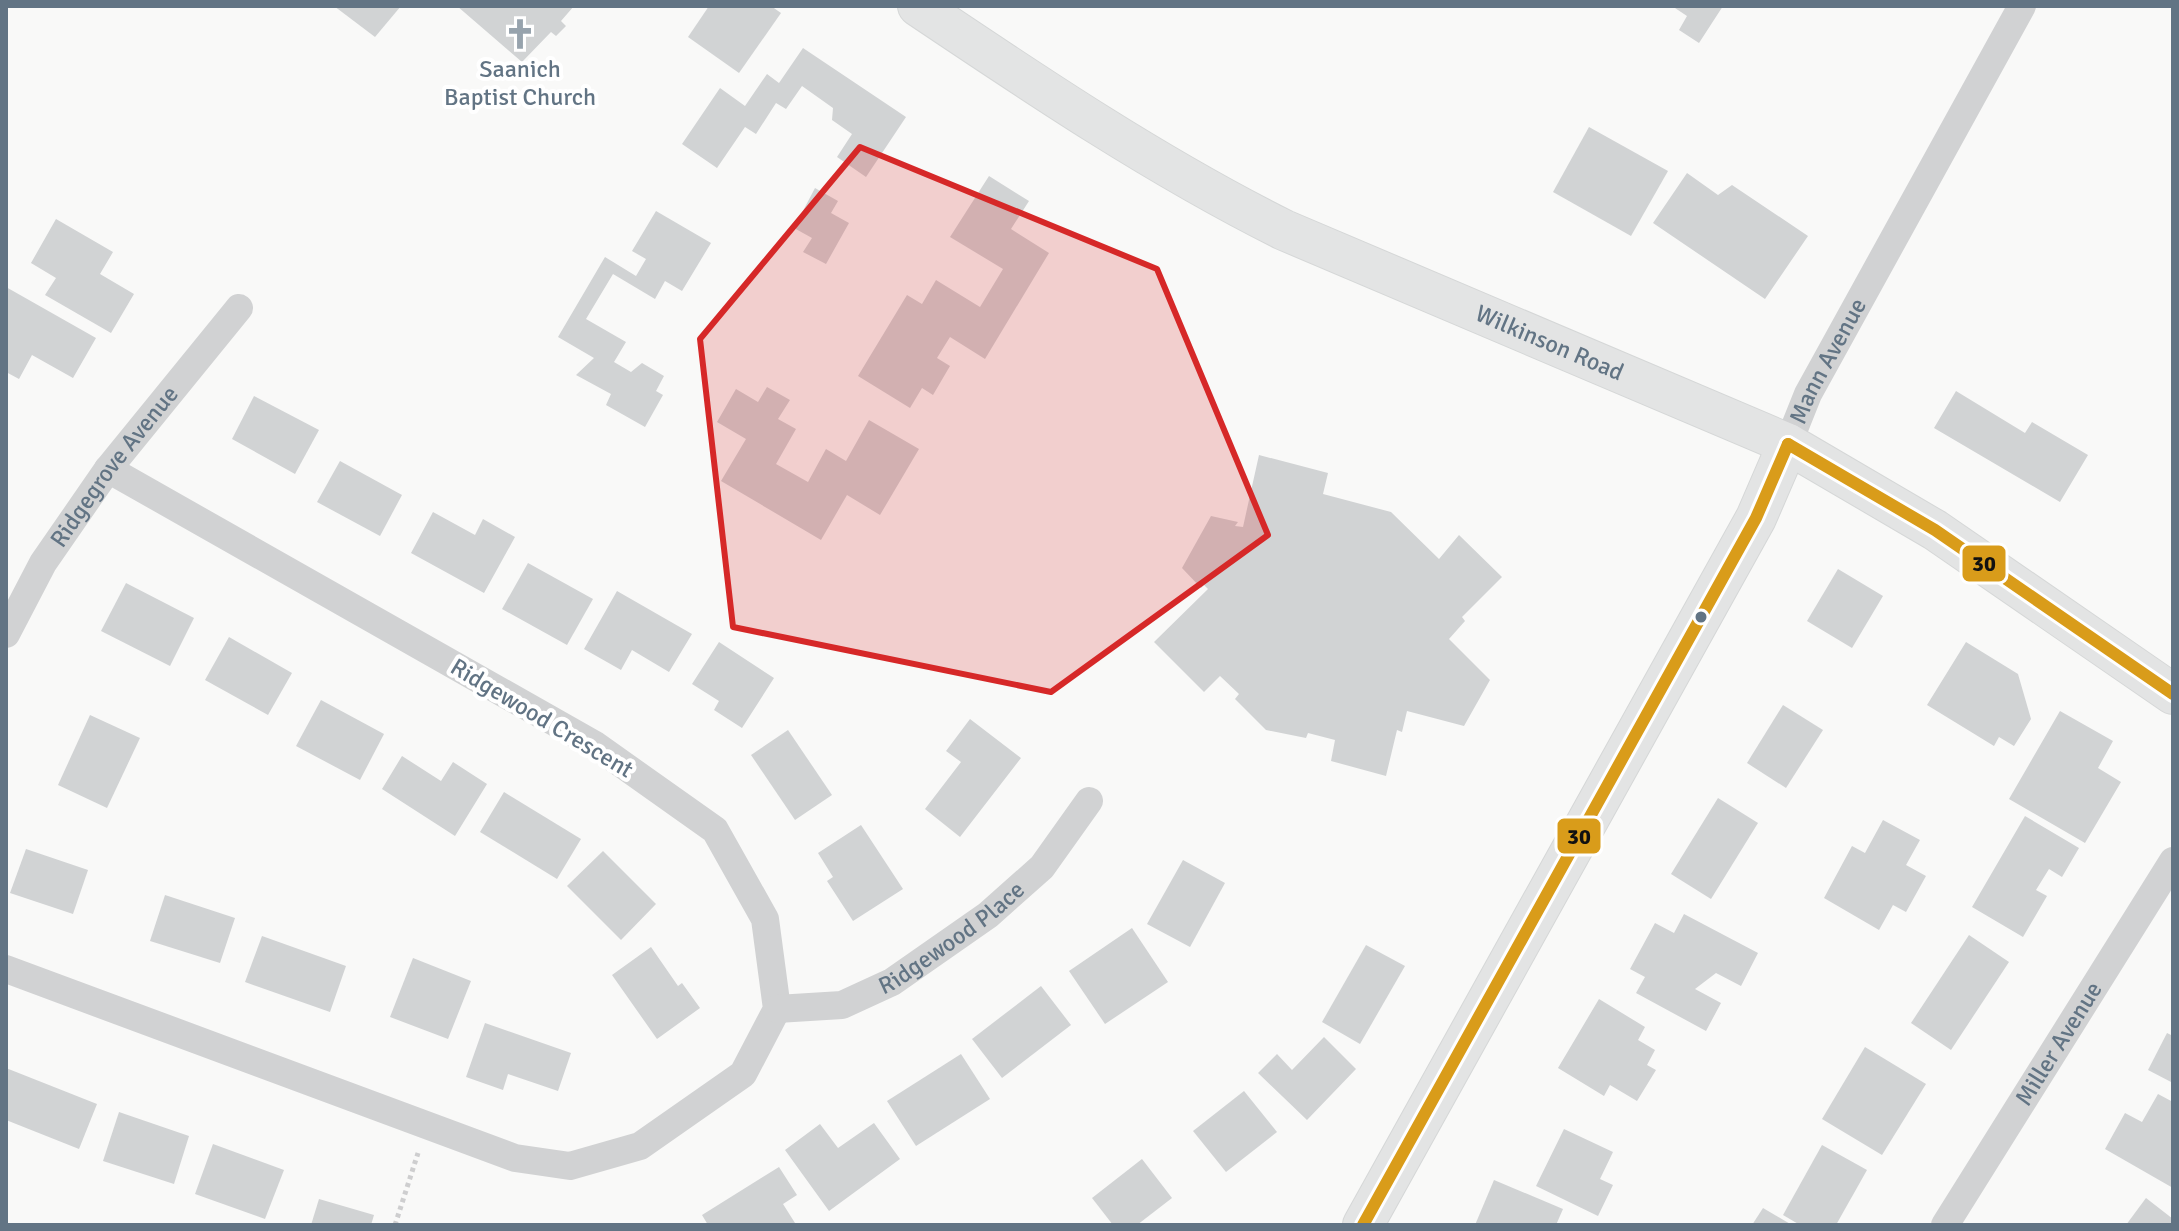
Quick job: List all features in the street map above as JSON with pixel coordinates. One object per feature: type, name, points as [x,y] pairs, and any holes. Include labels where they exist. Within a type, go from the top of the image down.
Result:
[{"type":"main road","name":"Wilkinson Road","points":[[918,6],[1050,95],[1220,198],[1284,230],[1788,444],[1935,530],[2173,694]]},
{"type":"main road","name":"Mann Avenue","points":[[1363,1225],[1749,531],[1788,444]]},
{"type":"street","name":"Mann Avenue","points":[[1788,444],[1808,394],[2022,6]]},
{"type":"street","name":"Ridgegrove Avenue","points":[[6,634],[43,563],[108,469],[239,308]]},
{"type":"street","name":"Ridgewood Crescent","points":[[108,469],[595,745],[715,830],[765,919],[777,1009]]},
{"type":"street","name":"Ridgewood Place","points":[[777,1009],[842,1005],[892,982],[988,915],[1042,867],[1089,801]]},
{"type":"street","name":"Miller Avenue","points":[[1945,1225],[2173,861]]},
{"type":"street","points":[[6,969],[515,1158],[570,1166],[640,1146],[743,1074],[777,1009]]},
{"type":"path","points":[[395,1225],[427,1126]]},
{"type":"highlighted area","points":[[860,147],[1157,269],[1268,535],[1051,692],[733,627],[700,339]]},
{"type":"building","name":"Saanich Baptist Church","points":[[334,6],[401,6],[375,37]]},
{"type":"building","name":"Saanich Baptist Church","points":[[457,6],[574,6],[561,21],[566,26],[556,36],[551,32],[522,62]]},
{"type":"building","points":[[709,6],[771,6],[781,13],[739,73],[688,37]]},
{"type":"building","points":[[1672,6],[1723,6],[1699,43],[1679,30],[1687,16]]},
{"type":"building","points":[[803,48],[906,117],[866,177],[837,157],[852,134],[832,120],[833,108],[802,86],[786,109],[776,103],[756,134],[745,127],[717,168],[682,144],[720,88],[745,106],[767,74],[779,83]]},
{"type":"building","points":[[1589,127],[1668,171],[1631,236],[1553,192]]},
{"type":"building","points":[[1687,173],[1718,195],[1732,185],[1808,236],[1765,299],[1653,223]]},
{"type":"building","points":[[989,176],[1029,201],[1011,229],[1049,253],[985,359],[950,337],[937,358],[950,366],[933,395],[922,388],[910,408],[858,376],[907,295],[922,304],[936,280],[980,307],[1003,269],[950,237]]},
{"type":"building","points":[[815,188],[838,201],[831,213],[849,223],[826,264],[803,252],[812,238],[794,228]]},
{"type":"building","points":[[656,211],[711,243],[682,291],[665,281],[655,299],[613,274],[586,319],[626,342],[614,362],[631,372],[642,363],[664,376],[656,391],[663,395],[645,427],[606,405],[611,394],[576,375],[594,358],[558,337],[605,257],[636,276],[646,259],[632,251]]},
{"type":"building","points":[[56,219],[113,252],[100,274],[134,294],[111,333],[45,295],[56,278],[31,263]]},
{"type":"building","points":[[6,287],[96,338],[73,378],[32,355],[19,379],[6,372]]},
{"type":"building","points":[[767,387],[790,400],[778,419],[796,429],[776,464],[808,482],[826,449],[846,461],[869,420],[919,449],[880,515],[847,495],[821,540],[721,481],[746,439],[717,422],[736,389],[758,402]]},
{"type":"building","points":[[1956,391],[2025,433],[2032,422],[2088,455],[2060,502],[1934,428]]},
{"type":"building","points":[[254,396],[319,430],[295,474],[232,439]]},
{"type":"building","points":[[1259,455],[1328,473],[1323,494],[1391,512],[1439,559],[1459,535],[1502,577],[1462,617],[1465,621],[1449,639],[1490,680],[1464,726],[1407,711],[1402,732],[1397,730],[1386,776],[1331,761],[1335,740],[1308,733],[1306,738],[1266,730],[1235,699],[1239,694],[1220,676],[1204,692],[1154,642],[1208,589],[1204,585],[1201,588],[1182,568],[1211,516],[1238,522],[1235,526],[1243,527]]},
{"type":"building","points":[[340,461],[402,495],[380,536],[317,502]]},
{"type":"building","points":[[433,512],[475,535],[483,519],[515,537],[484,593],[411,553]]},
{"type":"building","points":[[528,563],[593,599],[567,645],[502,609]]},
{"type":"building","points":[[1838,569],[1883,596],[1852,648],[1807,621]]},
{"type":"building","points":[[126,583],[194,618],[170,666],[101,631]]},
{"type":"building","points":[[617,591],[692,634],[669,672],[632,650],[621,670],[584,649]]},
{"type":"building","points":[[229,637],[292,673],[268,715],[205,680]]},
{"type":"building","points":[[719,642],[774,678],[742,728],[714,710],[719,701],[692,684]]},
{"type":"building","points":[[1966,642],[2018,674],[2031,719],[2014,746],[1999,737],[1994,746],[1927,705]]},
{"type":"building","points":[[321,700],[384,734],[360,780],[296,746]]},
{"type":"building","points":[[1783,705],[1823,730],[1786,788],[1747,763]]},
{"type":"building","points":[[2060,711],[2113,741],[2098,768],[2121,782],[2085,843],[2009,799]]},
{"type":"building","points":[[90,715],[140,738],[107,808],[58,785]]},
{"type":"building","points":[[970,719],[1021,758],[960,837],[925,809],[961,762],[946,751]]},
{"type":"building","points":[[788,730],[832,795],[795,820],[751,755]]},
{"type":"building","points":[[402,756],[441,781],[453,762],[487,784],[455,836],[382,789]]},
{"type":"building","points":[[504,792],[581,839],[557,879],[480,832]]},
{"type":"building","points":[[1718,798],[1758,823],[1711,899],[1671,874]]},
{"type":"building","points":[[2025,816],[2079,848],[2062,877],[2049,869],[2036,890],[2047,896],[2023,937],[1972,907]]},
{"type":"building","points":[[1883,820],[1920,840],[1906,865],[1926,876],[1906,912],[1893,905],[1879,930],[1824,898],[1852,846],[1865,853]]},
{"type":"building","points":[[861,825],[903,889],[853,921],[827,881],[833,877],[818,853]]},
{"type":"building","points":[[26,849],[88,870],[73,914],[10,893]]},
{"type":"building","points":[[603,851],[656,904],[621,940],[567,886]]},
{"type":"building","points":[[1183,860],[1225,883],[1190,947],[1147,924]]},
{"type":"building","points":[[165,895],[235,918],[220,963],[150,941]]},
{"type":"building","points":[[1684,914],[1758,953],[1741,986],[1716,973],[1695,989],[1721,1003],[1706,1031],[1636,993],[1645,977],[1630,969],[1655,923],[1674,933]]},
{"type":"building","points":[[1132,928],[1168,982],[1105,1024],[1069,971]]},
{"type":"building","points":[[1969,935],[2009,962],[1951,1050],[1911,1023]]},
{"type":"building","points":[[262,936],[346,966],[330,1012],[245,982]]},
{"type":"building","points":[[1366,945],[1405,966],[1360,1044],[1322,1022]]},
{"type":"building","points":[[651,947],[678,986],[682,983],[700,1008],[657,1039],[612,975]]},
{"type":"building","points":[[413,958],[471,981],[448,1039],[390,1017]]},
{"type":"building","points":[[1041,986],[1071,1025],[1002,1078],[972,1039]]},
{"type":"building","points":[[1599,999],[1645,1027],[1638,1040],[1655,1050],[1647,1065],[1656,1070],[1637,1101],[1610,1085],[1604,1096],[1558,1068]]},
{"type":"building","points":[[485,1023],[571,1053],[558,1091],[508,1074],[503,1090],[466,1077]]},
{"type":"building","points":[[2167,1033],[2173,1036],[2173,1083],[2148,1070]]},
{"type":"building","points":[[1324,1037],[1356,1069],[1307,1120],[1258,1073],[1277,1054],[1292,1070]]},
{"type":"building","points":[[1865,1047],[1926,1084],[1882,1155],[1822,1119]]},
{"type":"building","points":[[961,1054],[990,1099],[916,1146],[887,1101]]},
{"type":"building","points":[[6,1068],[97,1104],[79,1149],[6,1120]]},
{"type":"building","points":[[1244,1091],[1277,1132],[1226,1172],[1193,1131]]},
{"type":"building","points":[[2158,1094],[2173,1102],[2173,1188],[2105,1149],[2125,1113],[2142,1122]]},
{"type":"building","points":[[119,1112],[189,1136],[174,1184],[103,1161]]},
{"type":"building","points":[[874,1123],[900,1159],[829,1211],[785,1150],[820,1124],[838,1148]]},
{"type":"building","points":[[1564,1129],[1613,1152],[1600,1179],[1613,1185],[1598,1216],[1536,1186]]},
{"type":"building","points":[[213,1144],[284,1170],[265,1219],[195,1194]]},
{"type":"building","points":[[1822,1145],[1867,1170],[1836,1225],[1800,1225],[1783,1215]]},
{"type":"building","points":[[1142,1159],[1172,1198],[1137,1225],[1113,1225],[1092,1198]]},
{"type":"building","points":[[779,1167],[797,1195],[783,1204],[795,1223],[708,1225],[702,1215]]},
{"type":"building","points":[[1494,1180],[1563,1209],[1556,1225],[1475,1225]]},
{"type":"building","points":[[2146,1198],[2173,1219],[2173,1225],[2126,1225]]},
{"type":"building","points":[[319,1199],[374,1215],[371,1225],[311,1225]]},
{"type":"building","points":[[1763,1208],[1792,1225],[1752,1225]]},
{"type":"transit line","name":"30","points":[[1788,444],[1935,530],[2173,694]]},
{"type":"transit line","name":"30","points":[[1363,1225],[1756,518],[1788,444]]},
{"type":"place","name":"Saanich Baptist Church","points":[[520,34]]}]
